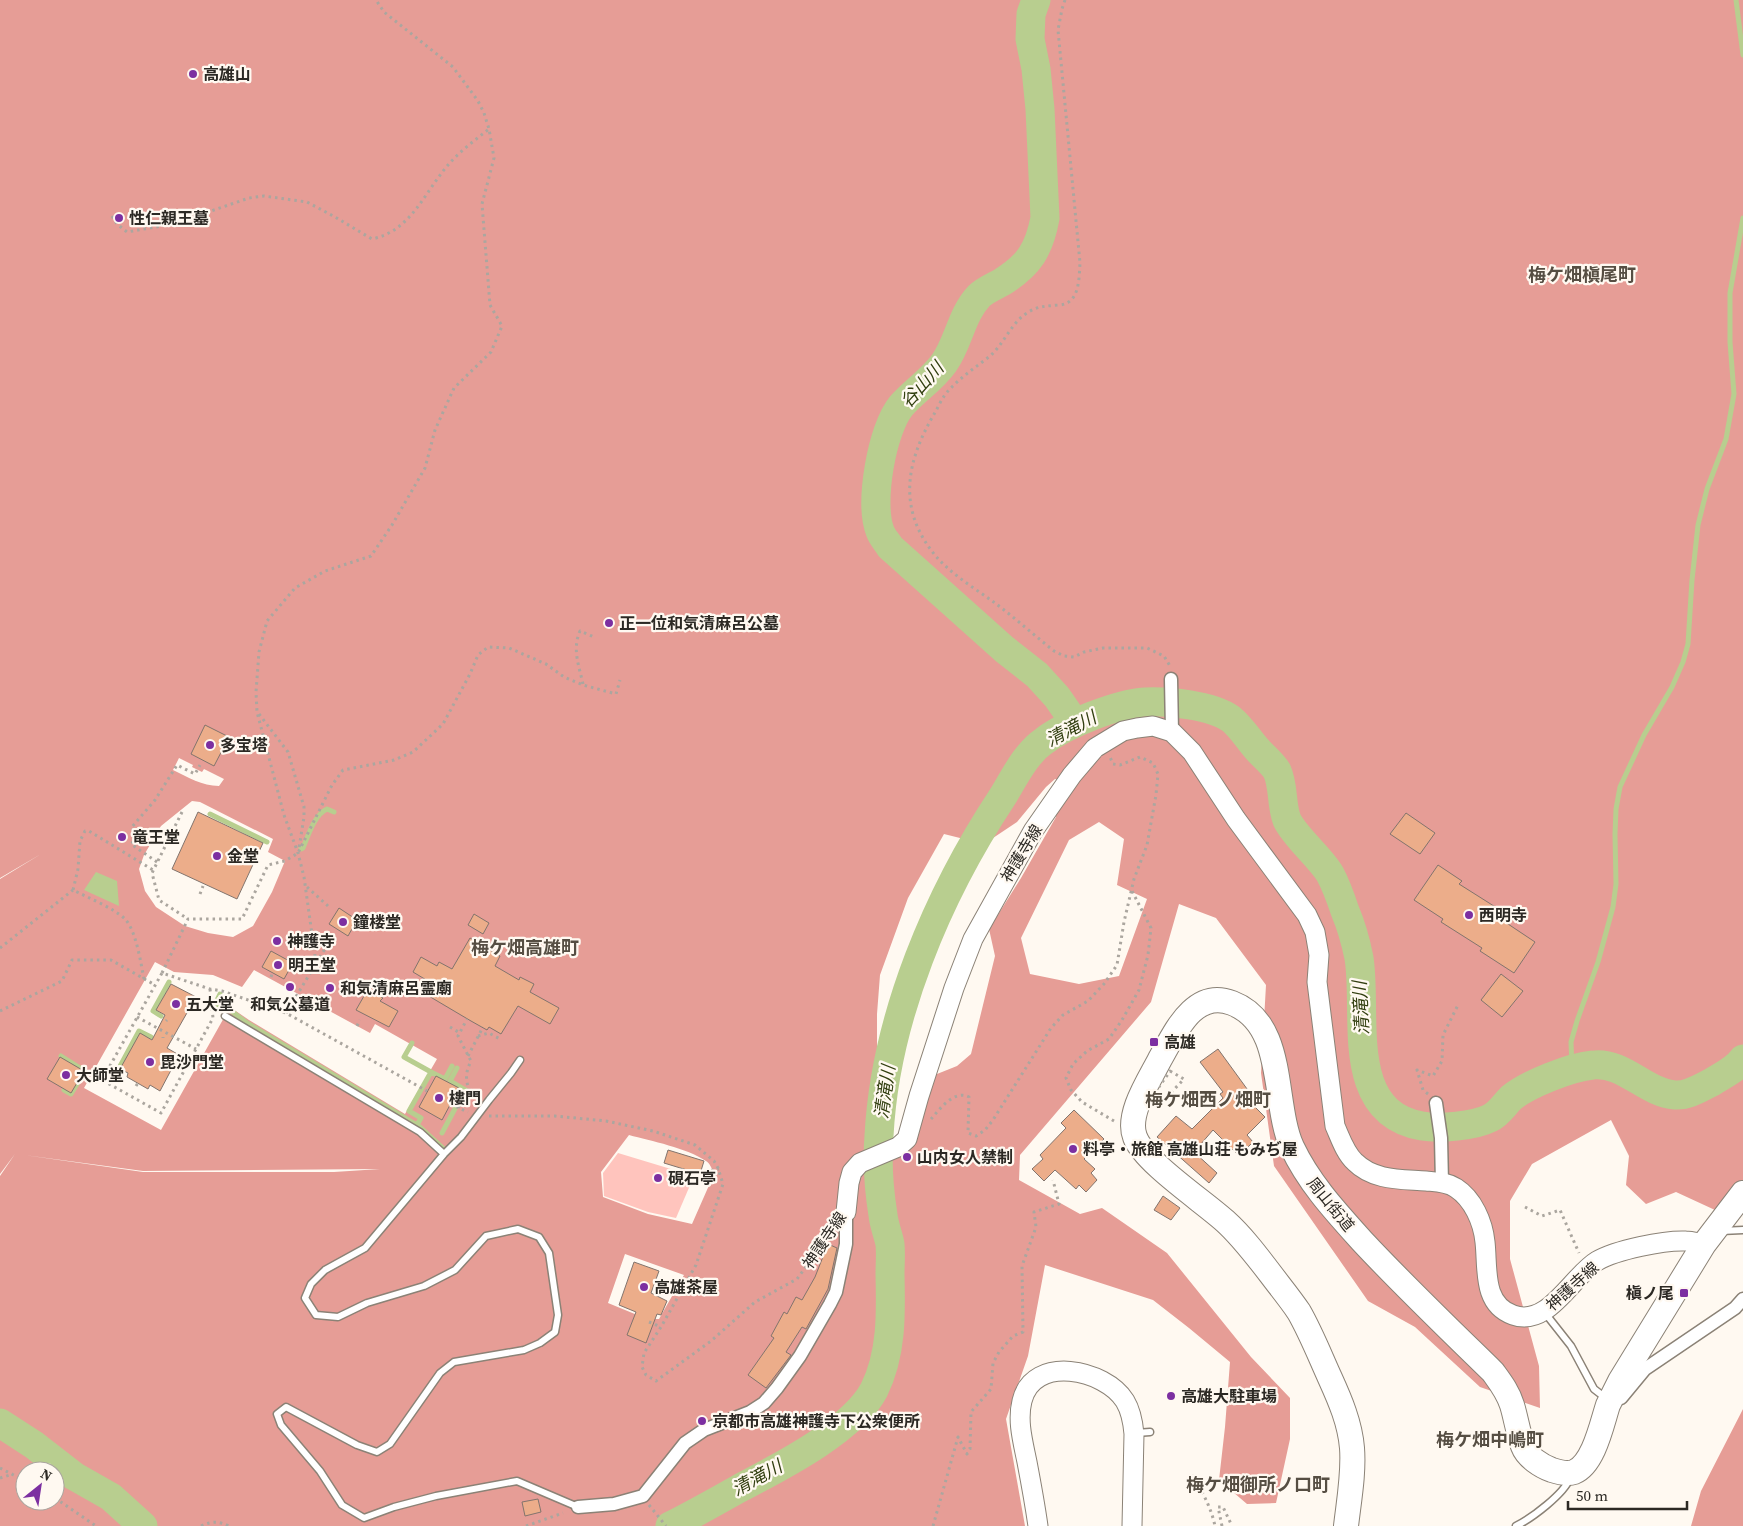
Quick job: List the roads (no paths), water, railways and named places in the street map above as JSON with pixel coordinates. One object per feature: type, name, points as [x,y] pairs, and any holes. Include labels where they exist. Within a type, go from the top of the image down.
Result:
[{"type":"highway","name":"周山街道","points":[[1346,1526],[1352,1448],[1349,1428],[1340,1400],[1298,1310],[1257,1255],[1226,1222],[1147,1156],[1134,1136],[1134,1117],[1140,1097],[1173,1036],[1197,1005],[1214,1000],[1231,1002],[1247,1012],[1258,1022],[1266,1035],[1273,1057],[1290,1142],[1301,1166],[1325,1201],[1384,1264],[1493,1372],[1505,1388],[1512,1404],[1523,1447],[1530,1456],[1544,1467],[1558,1472],[1573,1473]]},
{"type":"highway","points":[[1573,1473],[1581,1468],[1588,1458],[1597,1440],[1610,1400],[1625,1373],[1709,1238],[1743,1193]]},
{"type":"main road","name":"神護寺線","points":[[846,1212],[849,1180],[852,1172],[860,1164],[898,1147],[907,1139],[918,1096],[951,997],[973,939],[1033,831],[1072,775],[1096,748],[1123,731],[1153,726],[1172,729],[1192,752],[1236,819],[1307,915],[1314,932],[1319,954],[1317,982],[1335,1126],[1342,1142],[1354,1161],[1367,1171],[1388,1178],[1442,1183],[1453,1186],[1467,1196],[1476,1210],[1483,1231],[1488,1289],[1494,1301],[1502,1309],[1513,1315],[1523,1317],[1544,1312],[1597,1261],[1650,1244],[1709,1238]]},
{"type":"main road","points":[[1038,1526],[1021,1428],[1022,1401],[1036,1378],[1044,1374],[1064,1371],[1103,1381],[1116,1390],[1124,1400],[1131,1416],[1142,1433],[1132,1526]]},
{"type":"street","points":[[1171,679],[1172,729]]},
{"type":"street","points":[[1436,1103],[1441,1138],[1442,1183]]},
{"type":"street","points":[[578,1507],[614,1504],[644,1496],[685,1443],[704,1430],[750,1412],[764,1402],[777,1388],[800,1356],[836,1292],[846,1244],[846,1212]]},
{"type":"street","points":[[1610,1400],[1620,1399],[1645,1369],[1735,1308],[1743,1299]]},
{"type":"lane","points":[[225,1016],[420,1132],[444,1154]]},
{"type":"lane","points":[[520,1060],[461,1137],[444,1154],[365,1248],[325,1270],[311,1284],[305,1298],[316,1315],[338,1317],[367,1303],[424,1286],[455,1270],[486,1236],[518,1229],[539,1237],[549,1253],[558,1315],[555,1332],[540,1343],[524,1350],[454,1362],[440,1373],[390,1444],[377,1452],[356,1445],[286,1407],[277,1414],[281,1425],[320,1471],[342,1505],[364,1518],[394,1507],[436,1496],[517,1481],[578,1507]]},
{"type":"lane","points":[[1709,1238],[1743,1230]]},
{"type":"lane","points":[[1544,1312],[1571,1346],[1594,1388],[1610,1400]]},
{"type":"lane","points":[[1352,1448],[1360,1471]]},
{"type":"lane","points":[[1516,1526],[1528,1520],[1567,1486],[1573,1473]]},
{"type":"waterway","name":"谷山川","points":[[1036,0],[1031,14],[1030,39],[1036,69],[1040,109],[1045,218],[1040,239],[1026,263],[1011,276],[979,296],[973,303],[944,363],[901,406],[894,417],[888,431],[879,467],[876,503],[880,531],[890,547],[1004,649],[1037,675],[1057,697],[1075,723]]},
{"type":"waterway","points":[[1736,0],[1743,55]]},
{"type":"waterway","points":[[1572,1069],[1571,1042],[1598,962],[1613,907],[1616,884],[1616,809],[1620,787],[1644,735],[1672,687],[1683,662],[1688,644],[1698,525],[1707,489],[1726,439],[1734,394],[1730,342],[1730,293],[1743,218]]},
{"type":"waterway","name":"清滝川","points":[[670,1526],[814,1446],[850,1419],[864,1405],[874,1390],[880,1376],[887,1348],[890,1304],[890,1248],[880,1196],[879,1136],[883,1092],[904,1002],[919,959],[957,874],[1016,774],[1038,746],[1065,728],[1078,722],[1120,707],[1145,702],[1177,703],[1202,707],[1223,714],[1231,719],[1273,766],[1279,777],[1287,820],[1330,874],[1349,922],[1359,958],[1364,1058],[1370,1082],[1380,1102],[1397,1117],[1429,1127],[1457,1126],[1483,1121],[1499,1112],[1511,1098],[1528,1087],[1562,1073],[1593,1065],[1604,1065],[1614,1068],[1664,1093],[1685,1094],[1725,1075],[1743,1059]]},
{"type":"waterway","points":[[301,849],[318,816],[327,809],[334,812]]},
{"type":"waterway","points":[[210,814],[267,842]]},
{"type":"waterway","points":[[161,1016],[153,1011],[169,982]]},
{"type":"waterway","points":[[220,994],[215,1004],[230,1010],[247,1023],[420,1127],[445,1150]]},
{"type":"waterway","points":[[118,1070],[139,1031],[151,1037]]},
{"type":"waterway","points":[[412,1043],[404,1057],[431,1072],[409,1111],[421,1118],[417,1125]]},
{"type":"waterway","points":[[61,1056],[85,1071],[71,1094],[64,1090]]},
{"type":"waterway","points":[[431,1072],[445,1079],[452,1066]]},
{"type":"waterway","points":[[457,1068],[450,1081],[467,1091]]},
{"type":"waterway","points":[[442,1133],[465,1090]]},
{"type":"waterway","name":"清滝川","points":[[0,1423],[34,1445],[74,1476],[111,1497],[143,1526]]},
{"type":"place","name":"高雄山","points":[[193,74]]},
{"type":"place","name":"性仁親王墓","points":[[119,218]]},
{"type":"place","name":"正一位和気清麻呂公墓","points":[[609,623]]},
{"type":"place","name":"多宝塔","points":[[210,745]]},
{"type":"place","name":"竜王堂","points":[[122,837]]},
{"type":"place","name":"金堂","points":[[217,856]]},
{"type":"place","name":"西明寺","points":[[1469,915]]},
{"type":"place","name":"鐘楼堂","points":[[343,922]]},
{"type":"place","name":"神護寺","points":[[277,941]]},
{"type":"place","name":"明王堂","points":[[278,965]]},
{"type":"place","name":"和気公墓道","points":[[290,987]]},
{"type":"place","name":"和気清麻呂霊廟","points":[[330,988]]},
{"type":"place","name":"五大堂","points":[[176,1004]]},
{"type":"place","name":"高雄","points":[[1154,1042]]},
{"type":"place","name":"毘沙門堂","points":[[150,1062]]},
{"type":"place","name":"大師堂","points":[[66,1075]]},
{"type":"place","name":"樓門","points":[[439,1098]]},
{"type":"place","name":"料亭・旅館 高雄山荘 もみぢ屋","points":[[1073,1149]]},
{"type":"place","name":"山内女人禁制","points":[[907,1157]]},
{"type":"place","name":"硯石亭","points":[[658,1178]]},
{"type":"place","name":"高雄茶屋","points":[[644,1287]]},
{"type":"place","name":"槇ノ尾","points":[[1684,1293]]},
{"type":"place","name":"高雄大駐車場","points":[[1171,1396]]},
{"type":"place","name":"京都市高雄神護寺下公衆便所","points":[[702,1421]]},
{"type":"district","name":"梅ケ畑槇尾町","points":[[1582,275]]},
{"type":"district","name":"梅ケ畑高雄町","points":[[525,948]]},
{"type":"district","name":"梅ケ畑西ノ畑町","points":[[1208,1100]]},
{"type":"district","name":"梅ケ畑中嶋町","points":[[1490,1440]]},
{"type":"district","name":"梅ケ畑御所ノ口町","points":[[1258,1485]]}]
